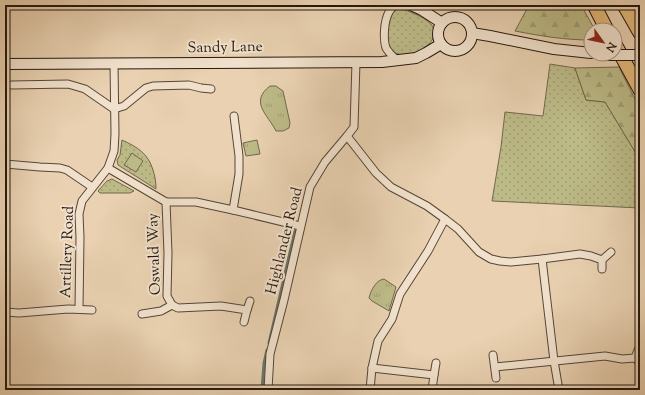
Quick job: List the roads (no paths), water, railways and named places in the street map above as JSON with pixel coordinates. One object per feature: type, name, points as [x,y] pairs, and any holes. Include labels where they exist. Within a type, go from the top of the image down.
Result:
[{"type":"highway","points":[[594,5],[603,22]]},
{"type":"highway","points":[[624,5],[640,33]]},
{"type":"highway","points":[[623,59],[640,90]]},
{"type":"street","points":[[395,5],[389,12],[384,34],[386,48],[397,60]]},
{"type":"street","points":[[411,5],[442,23]]},
{"type":"street","points":[[453,17],[461,18],[468,22],[472,30],[469,43],[458,50],[448,49],[441,44],[438,36],[439,27],[442,23],[453,17]]},
{"type":"street","points":[[472,34],[490,36],[554,49],[583,52]]},
{"type":"street","name":"Sandy Lane","points":[[5,64],[382,62],[416,58],[441,44]]},
{"type":"street","points":[[623,55],[640,55]]},
{"type":"street","name":"Highlander Road","points":[[268,390],[270,354],[310,187],[326,162],[354,127],[356,62]]},
{"type":"street","name":"Artillery Road","points":[[79,309],[80,214],[82,201],[108,168],[114,152],[114,64]]},
{"type":"street","points":[[12,85],[68,84],[86,90],[114,109],[124,106],[146,88],[153,86],[189,85],[201,88],[210,88]]},
{"type":"street","points":[[233,210],[239,174],[239,156],[234,116]]},
{"type":"street","points":[[347,136],[376,173],[391,187],[427,206],[458,230],[479,252],[492,259],[511,262],[580,254],[602,260]]},
{"type":"street","points":[[5,164],[60,168],[67,170],[92,187]]},
{"type":"street","points":[[108,168],[166,202],[196,202],[300,226]]},
{"type":"street","name":"Oswald Way","points":[[166,202],[168,253],[167,296],[172,305],[178,308],[221,306],[247,310]]},
{"type":"street","points":[[370,390],[372,368],[378,341],[392,319],[400,294],[428,251],[444,219]]},
{"type":"street","points":[[602,269],[602,260],[610,252]]},
{"type":"street","points":[[542,259],[554,361],[559,390]]},
{"type":"street","points":[[244,322],[250,301]]},
{"type":"street","name":"Oswald Way","points":[[142,314],[161,311],[172,305]]},
{"type":"street","points":[[5,312],[19,313],[68,309],[92,310]]},
{"type":"street","points":[[495,367],[605,356],[638,360],[638,350],[640,348]]},
{"type":"street","points":[[493,355],[496,378]]},
{"type":"street","points":[[432,390],[436,363]]},
{"type":"street","points":[[372,368],[434,375]]},
{"type":"street","points":[[5,389],[12,390]]},
{"type":"waterway","points":[[269,343],[295,231]]},
{"type":"waterway","points":[[262,390],[264,363],[267,350]]}]
